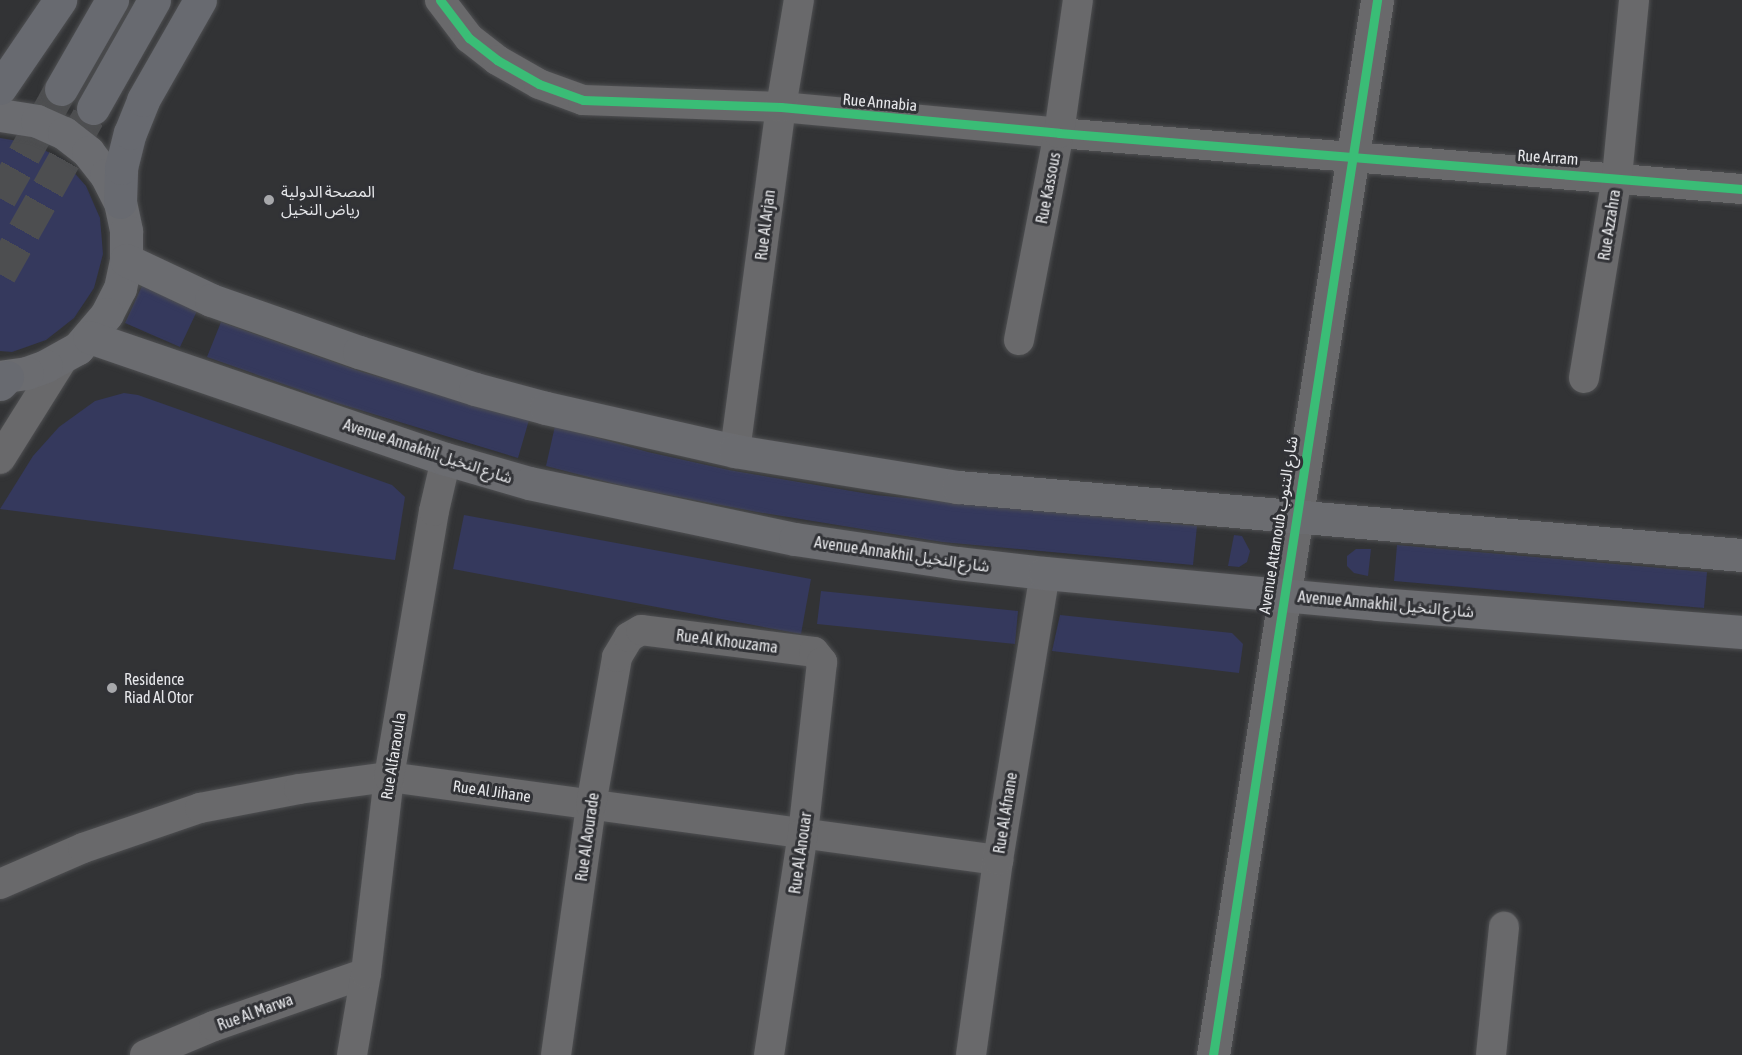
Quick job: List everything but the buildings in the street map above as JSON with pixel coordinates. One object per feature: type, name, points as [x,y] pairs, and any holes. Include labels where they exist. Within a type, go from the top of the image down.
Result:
[{"type":"highway","points":[[0,88],[60,0]]},
{"type":"highway","points":[[61,89],[112,0]]},
{"type":"highway","points":[[93,108],[154,0]]},
{"type":"highway","points":[[120,202],[121,168],[130,133],[143,100],[200,0]]},
{"type":"main road","points":[[0,115],[37,121],[64,133],[88,152],[106,175],[120,202],[126,231],[126,260],[120,288],[107,314],[89,337],[64,357],[27,373],[2,379]]},
{"type":"main road","points":[[126,260],[211,300],[359,352],[546,408],[735,451],[958,487],[1742,555]]},
{"type":"main road","name":"Avenue Annakhil شارع النخيل","points":[[89,337],[446,459],[529,483],[795,539],[957,563],[1045,573],[1282,595],[1742,632]]},
{"type":"street","name":"Rue Annabia","points":[[440,0],[469,38],[497,60],[539,84],[583,100],[781,107],[1059,134],[1352,158]]},
{"type":"street","name":"Rue Al Arjan","points":[[735,451],[781,107],[799,0]]},
{"type":"street","name":"Rue Kassous","points":[[1019,340],[1059,134],[1078,0]]},
{"type":"street","name":"Avenue Attanoub شارع التنوب","points":[[1213,1055],[1282,595],[1377,0]]},
{"type":"street","name":"Rue Azzahra","points":[[1584,378],[1617,177],[1634,0]]},
{"type":"street","name":"Rue Arram","points":[[1352,158],[1617,177],[1742,189]]},
{"type":"street","points":[[0,459],[64,357]]},
{"type":"street","name":"Rue Alfaraoula","points":[[352,1055],[366,973],[389,777],[434,511],[446,459]]},
{"type":"street","name":"Rue Al Afnane","points":[[971,1055],[998,860],[1045,573]]},
{"type":"street","name":"Rue Al Khouzama","points":[[641,630],[814,652]]},
{"type":"street","name":"Rue Al Aourade","points":[[556,1055],[591,805],[617,657],[629,637],[641,630]]},
{"type":"street","name":"Rue Al Anouar","points":[[769,1055],[803,833],[823,669],[814,652]]},
{"type":"street","name":"Rue Al Jihane","points":[[0,884],[82,848],[200,808],[299,789],[389,777],[998,860]]},
{"type":"street","points":[[1491,1055],[1504,927]]},
{"type":"street","name":"Rue Al Marwa","points":[[145,1055],[214,1026],[366,973]]},
{"type":"shaded area","points":[[0,138],[30,143],[62,159],[86,186],[100,218],[103,254],[94,288],[74,318],[46,340],[12,352],[0,351]]},
{"type":"shaded area","points":[[142,286],[197,311],[180,347],[125,323]]},
{"type":"shaded area","points":[[221,322],[362,372],[529,420],[518,458],[337,403],[207,357]]},
{"type":"shaded area","points":[[124,393],[138,395],[392,485],[405,497],[395,560],[0,509],[33,456],[59,427],[95,401]]},
{"type":"shaded area","points":[[555,426],[648,452],[729,470],[875,495],[1197,526],[1193,565],[942,542],[757,512],[627,487],[546,466]]},
{"type":"shaded area","points":[[464,515],[811,579],[801,634],[453,569]]},
{"type":"shaded area","points":[[1234,535],[1242,536],[1250,551],[1247,562],[1239,567],[1228,566]]},
{"type":"shaded area","points":[[1397,545],[1707,572],[1704,608],[1394,581]]},
{"type":"shaded area","points":[[1356,549],[1371,549],[1368,576],[1354,573],[1347,566],[1347,556]]},
{"type":"shaded area","points":[[821,591],[1018,611],[1015,644],[817,624]]},
{"type":"shaded area","points":[[1060,615],[1232,633],[1243,644],[1239,673],[1052,651]]},
{"type":"tunnel","points":[[0,198],[61,89]]},
{"type":"tunnel","points":[[0,274],[93,108]]},
{"type":"cycle path","points":[[440,0],[469,38],[497,60],[539,84],[583,100],[781,107],[1059,133],[1742,189]]},
{"type":"cycle path","points":[[1213,1055],[1377,0]]},
{"type":"place","name":"المصحة الدولية رياض النخيل","points":[[269,200]]},
{"type":"place","name":"Residence Riad Al Otor","points":[[112,688]]}]
